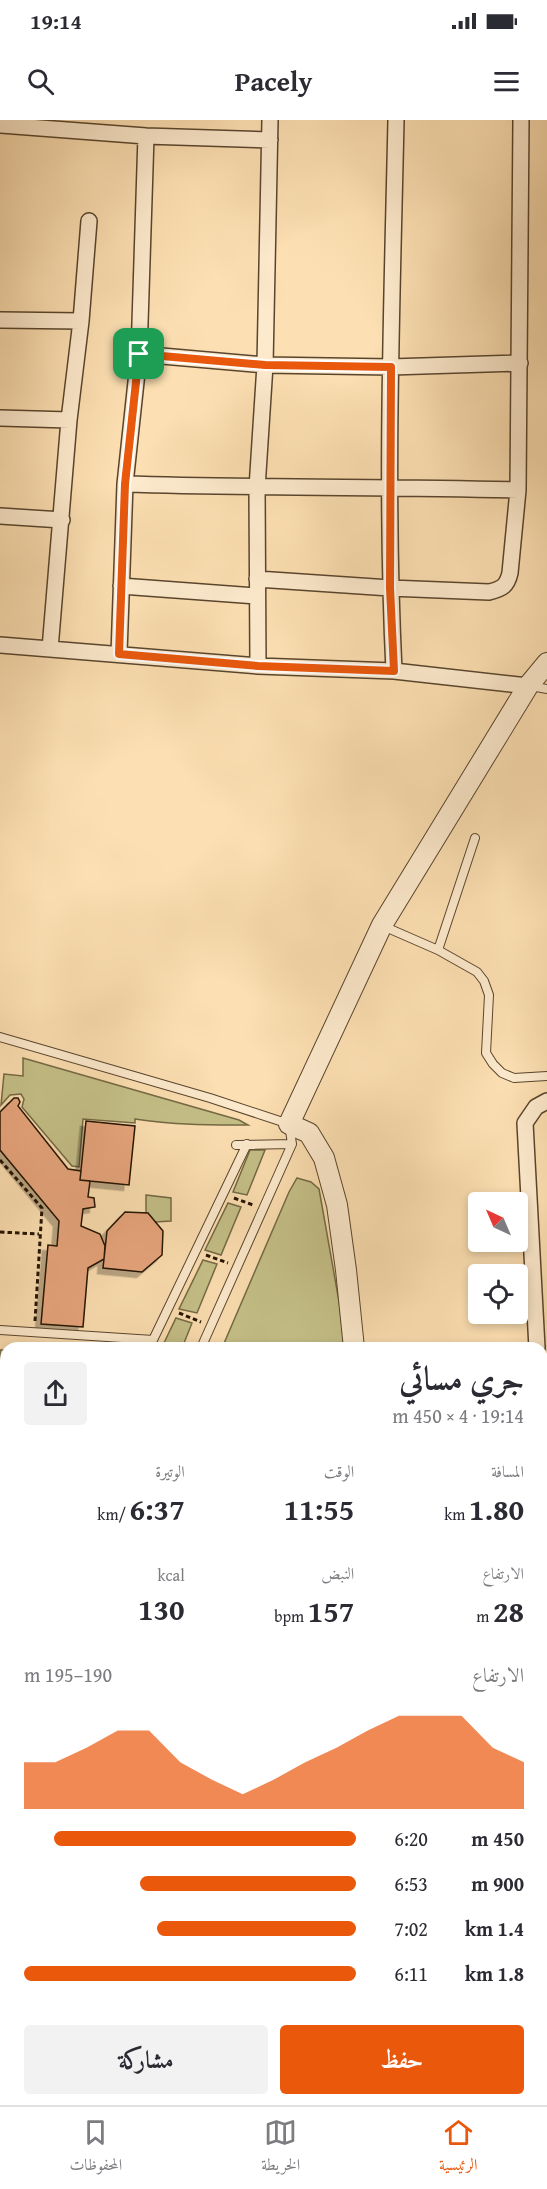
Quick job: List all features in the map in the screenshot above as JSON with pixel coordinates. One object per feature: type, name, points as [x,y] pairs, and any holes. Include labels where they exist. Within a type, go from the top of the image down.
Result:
[{"type":"street","points":[[258,666],[257,488],[265,365],[270,120]]},
{"type":"street","points":[[394,671],[390,588],[391,367],[396,120]]},
{"type":"street","points":[[257,579],[489,592],[501,589],[508,583],[518,490],[521,120]]},
{"type":"street","points":[[1,124],[146,136],[270,140]]},
{"type":"street","points":[[119,654],[125,484],[139,354],[146,136]]},
{"type":"street","points":[[50,649],[69,420],[81,321],[89,221]]},
{"type":"street","points":[[0,320],[81,321]]},
{"type":"street","points":[[139,354],[265,365],[391,367],[520,363]]},
{"type":"street","points":[[0,418],[69,420]]},
{"type":"street","points":[[125,484],[257,488],[391,487],[518,490]]},
{"type":"street","points":[[0,516],[62,520]]},
{"type":"street","points":[[120,586],[258,596]]},
{"type":"street","points":[[0,645],[258,666],[394,671],[538,687]]},
{"type":"street","points":[[353,1342],[337,1205],[324,1158],[309,1133],[289,1124],[382,925],[538,687],[547,663]]},
{"type":"street","points":[[537,1342],[540,1243],[525,1123],[536,1107],[547,1101]]},
{"type":"lane","points":[[438,950],[475,838]]},
{"type":"lane","points":[[382,925],[438,950],[477,972],[484,981],[489,995],[486,1053],[492,1064],[502,1073],[514,1078],[547,1076]]},
{"type":"lane","points":[[0,1037],[210,1098],[289,1124],[292,1144],[204,1342]]},
{"type":"lane","points":[[0,1330],[153,1340],[247,1144]]},
{"type":"lane","points":[[236,1145],[292,1144]]},
{"type":"path","points":[[0,1160],[42,1208],[34,1332]]},
{"type":"path","points":[[234,1198],[241,1200]]},
{"type":"path","points":[[0,1237],[0,1232],[39,1234]]},
{"type":"path","points":[[208,1256],[216,1258]]},
{"type":"path","points":[[181,1314],[190,1317]]},
{"type":"shaded area","points":[[23,1058],[239,1120],[248,1125],[177,1124],[135,1119],[135,1123],[83,1119],[79,1167],[72,1166],[22,1107],[24,1099],[21,1094],[10,1095],[1,1105],[4,1074],[23,1076]]},
{"type":"shaded area","points":[[250,1150],[265,1150],[247,1195],[233,1192]]},
{"type":"shaded area","points":[[297,1178],[311,1182],[319,1189],[340,1307],[343,1342],[225,1342]]},
{"type":"shaded area","points":[[146,1195],[171,1198],[171,1221],[155,1222],[146,1213]]},
{"type":"shaded area","points":[[228,1203],[241,1207],[221,1255],[205,1250]]},
{"type":"shaded area","points":[[203,1260],[217,1264],[197,1313],[179,1309]]},
{"type":"shaded area","points":[[176,1318],[192,1323],[184,1342],[164,1342]]},
{"type":"building","points":[[14,1098],[18,1098],[20,1102],[18,1106],[68,1169],[81,1171],[80,1180],[90,1181],[88,1197],[94,1198],[95,1207],[83,1209],[81,1226],[100,1234],[105,1246],[104,1259],[88,1268],[83,1327],[41,1324],[48,1245],[57,1246],[59,1221],[0,1150],[0,1112]]},
{"type":"building","points":[[86,1121],[135,1126],[129,1185],[80,1180]]},
{"type":"building","points":[[125,1212],[148,1213],[163,1231],[162,1255],[142,1272],[103,1268],[107,1231]]},
{"type":"route","points":[[139,354],[265,365],[391,367],[390,588],[394,671],[258,666],[119,654],[125,484],[139,354]]}]
